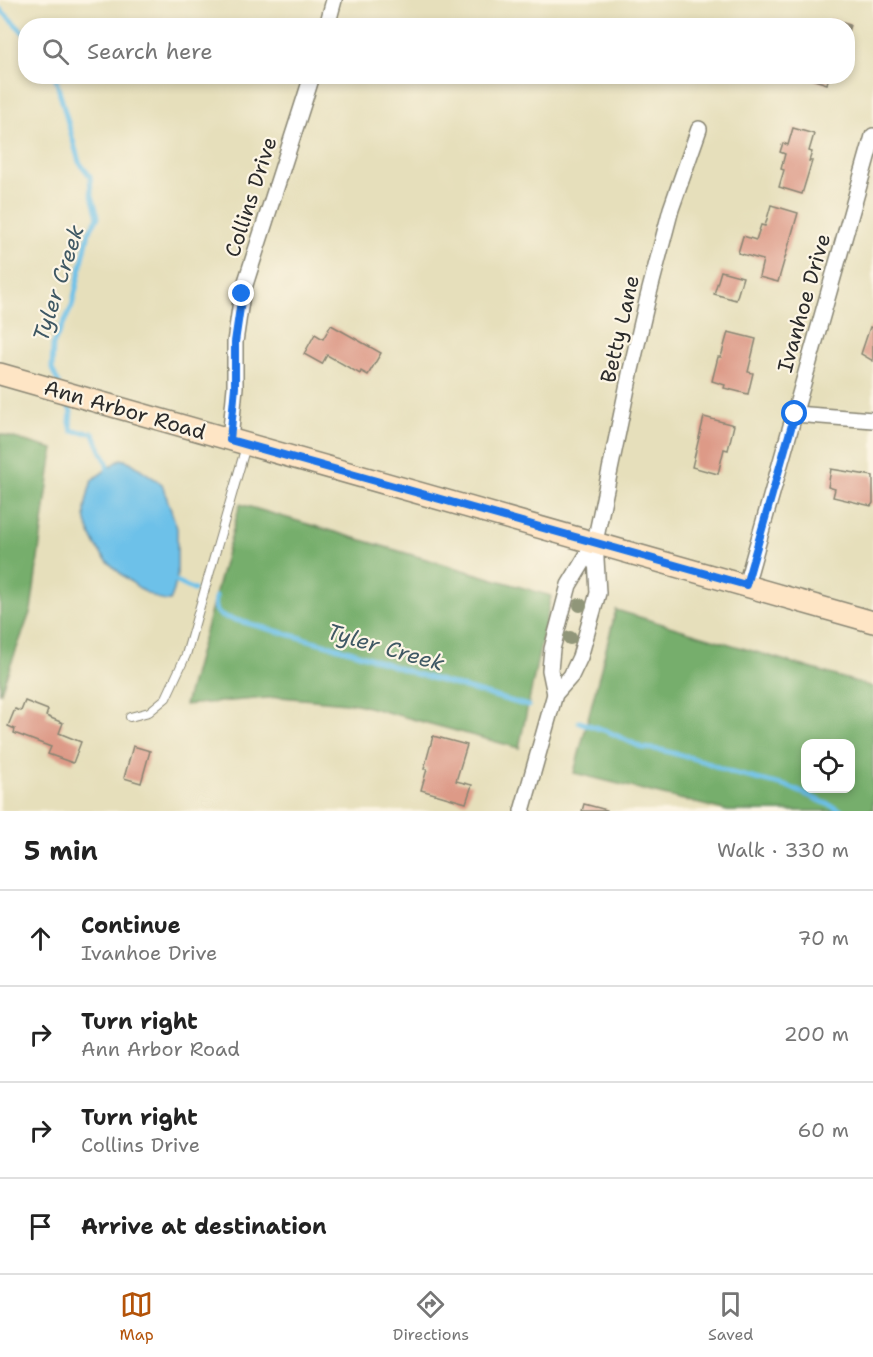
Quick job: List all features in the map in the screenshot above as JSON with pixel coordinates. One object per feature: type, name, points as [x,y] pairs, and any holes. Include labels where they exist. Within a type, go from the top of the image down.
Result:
[{"type":"main road","name":"Ann Arbor Road","points":[[0,374],[873,622]]},
{"type":"street","points":[[329,18],[334,0]]},
{"type":"street","name":"Collins Drive","points":[[238,442],[235,342],[242,294],[309,84]]},
{"type":"street","name":"Betty Lane","points":[[595,542],[648,297],[671,209],[699,129]]},
{"type":"street","name":"Ivanhoe Drive","points":[[746,585],[873,136]]},
{"type":"street","points":[[795,414],[873,420]]},
{"type":"street","points":[[555,694],[550,670],[552,649],[569,585],[595,542]]},
{"type":"street","points":[[522,811],[555,694],[571,676],[580,657],[598,593],[595,542]]},
{"type":"lane","points":[[130,717],[149,712],[166,698],[186,655],[238,442]]},
{"type":"green space","points":[[0,434],[53,449],[31,610],[0,694]]},
{"type":"green space","points":[[240,504],[551,596],[519,748],[357,704],[280,697],[185,705]]},
{"type":"green space","points":[[616,610],[873,687],[873,811],[728,811],[574,773]]},
{"type":"water","points":[[121,459],[130,462],[162,484],[177,528],[177,576],[170,601],[154,597],[144,591],[107,561],[88,529],[85,508],[92,480]]},
{"type":"building","points":[[793,128],[814,134],[809,151],[812,152],[809,161],[812,161],[802,194],[779,187],[784,170],[781,169],[785,154],[780,152],[783,143],[788,145]]},
{"type":"building","points":[[771,205],[798,213],[778,282],[759,277],[763,260],[738,253],[743,236],[756,240],[761,225],[765,226]]},
{"type":"building","points":[[721,271],[743,277],[736,300],[714,294]]},
{"type":"building","points":[[331,325],[381,353],[368,375],[361,371],[360,374],[327,355],[322,364],[304,354],[315,334],[323,339]]},
{"type":"building","points":[[870,327],[873,328],[873,361],[861,354]]},
{"type":"building","points":[[728,332],[756,339],[748,372],[753,373],[748,394],[724,388],[725,385],[712,381]]},
{"type":"building","points":[[704,417],[734,425],[728,450],[724,449],[718,474],[692,467]]},
{"type":"building","points":[[831,469],[873,476],[871,506],[833,497],[835,489],[828,487]]},
{"type":"building","points":[[25,701],[48,710],[46,716],[63,723],[59,733],[81,742],[73,763],[48,754],[51,747],[14,733],[15,729],[8,726],[15,709],[21,711]]},
{"type":"building","points":[[433,736],[467,745],[456,781],[472,785],[466,803],[421,790]]},
{"type":"building","points":[[133,746],[150,751],[141,783],[124,778]]},
{"type":"building","points":[[584,804],[607,810],[607,811],[582,811]]},
{"type":"waterway","name":"Tyler Creek","points":[[0,9],[18,27]]},
{"type":"waterway","name":"Tyler Creek","points":[[57,84],[79,162],[90,176],[91,192],[98,217],[89,232],[72,306],[53,345],[52,369],[59,384]]},
{"type":"waterway","name":"Tyler Creek","points":[[65,398],[71,412],[72,431],[93,433],[107,463],[108,476]]},
{"type":"waterway","name":"Tyler Creek","points":[[171,579],[194,590]]},
{"type":"waterway","name":"Tyler Creek","points":[[216,596],[215,607],[221,616],[353,652],[413,673],[528,706]]},
{"type":"waterway","name":"Tyler Creek","points":[[579,722],[607,731],[643,748],[661,750],[703,761],[732,773],[789,787],[843,811]]},
{"type":"route","points":[[242,294],[235,342],[235,387],[230,440],[746,585],[795,414]]}]
